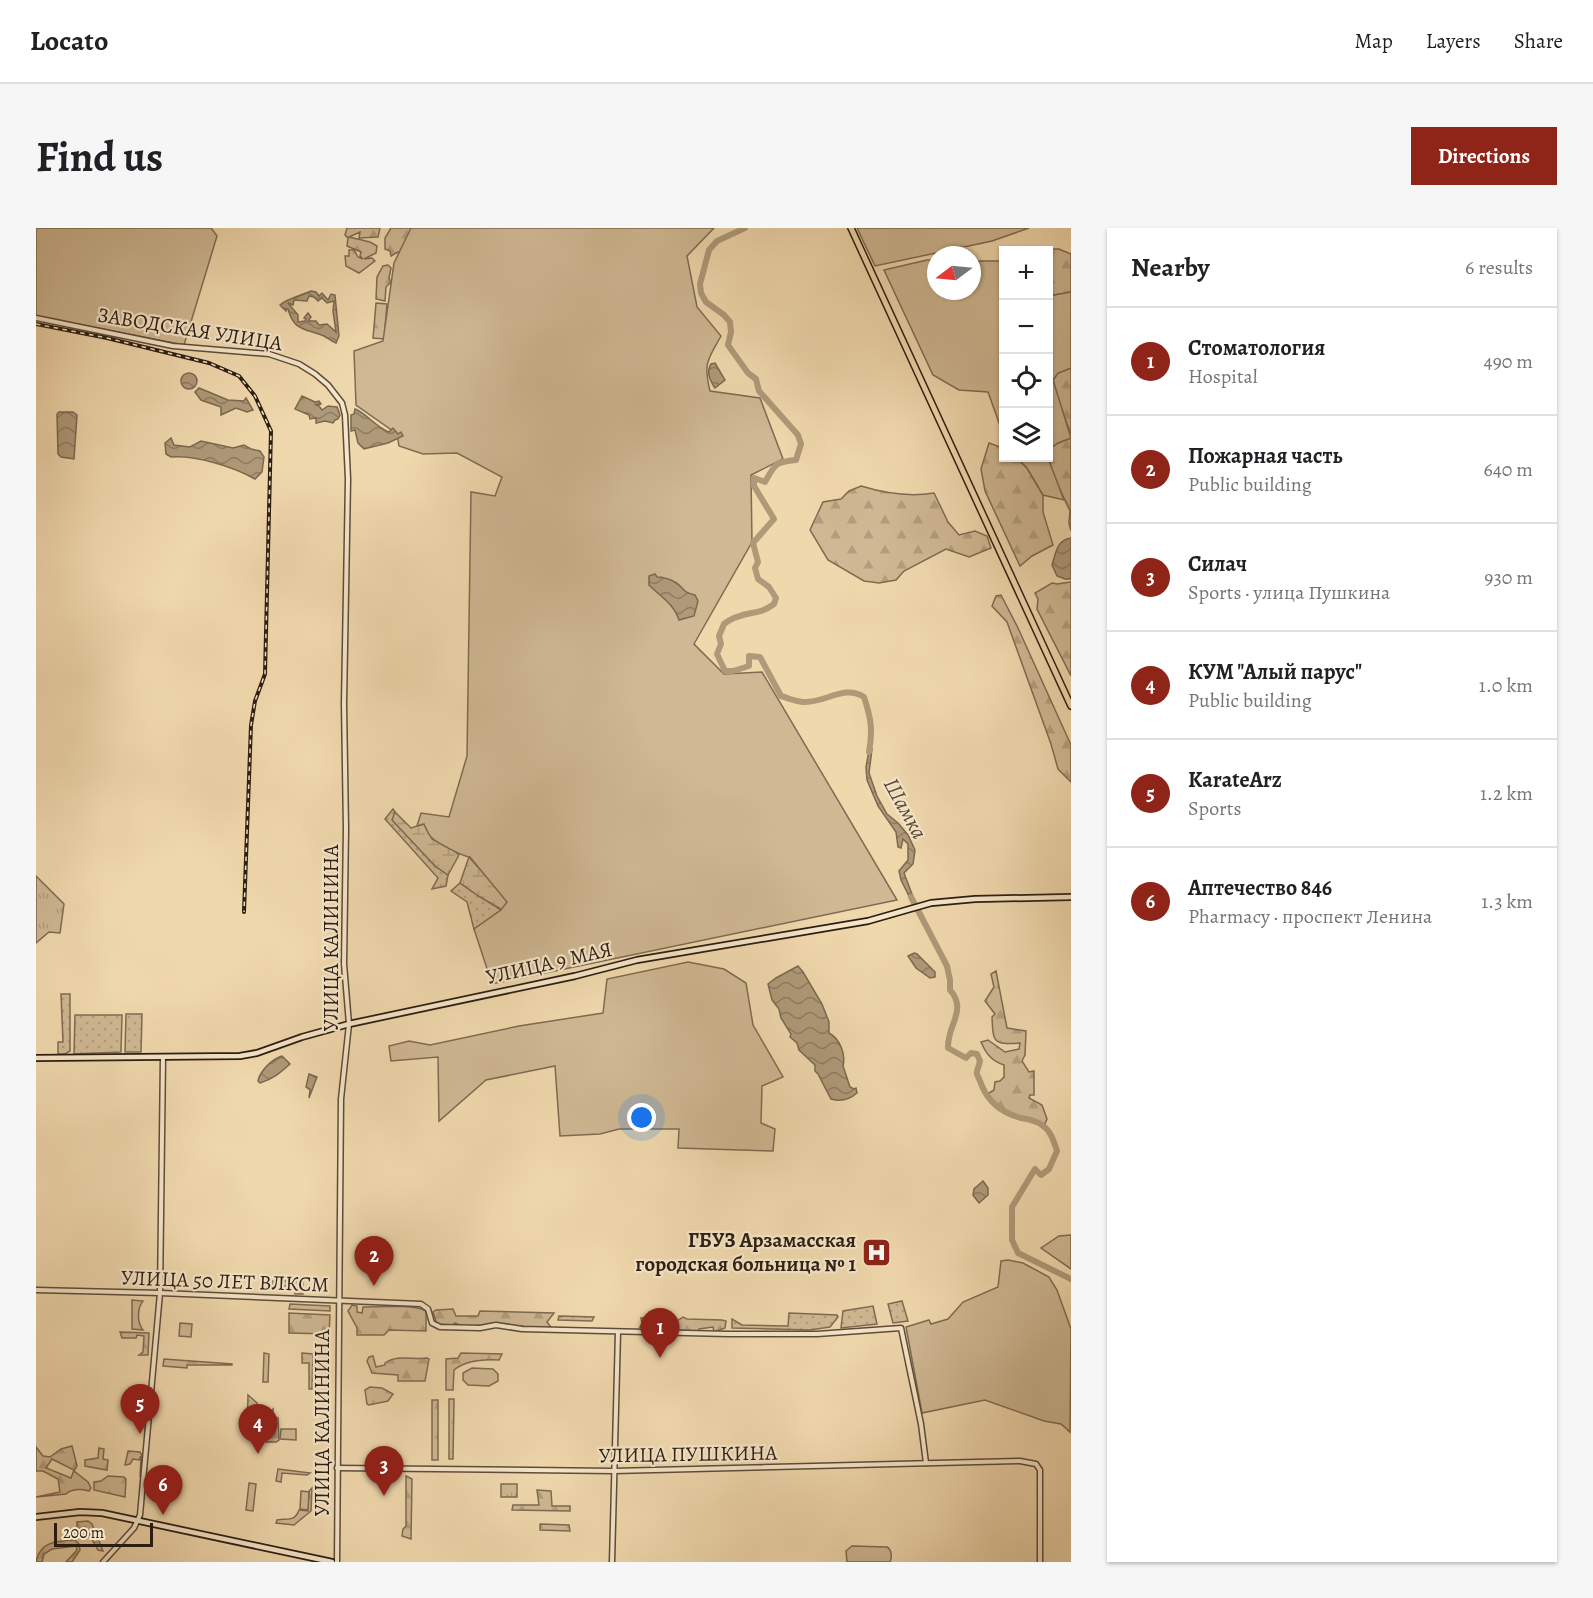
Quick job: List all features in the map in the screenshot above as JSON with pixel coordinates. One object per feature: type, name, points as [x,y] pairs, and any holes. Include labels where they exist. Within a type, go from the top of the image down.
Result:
[{"type":"main road","points":[[851,228],[1071,706]]},
{"type":"main road","name":"УЛИЦА 9 МАЯ","points":[[36,1058],[250,1054],[349,1024],[575,976],[637,960],[868,921],[920,906],[975,899],[1071,897]]},
{"type":"main road","points":[[36,1517],[89,1512],[334,1562]]},
{"type":"street","name":"ЗАВОДСКАЯ УЛИЦА","points":[[36,318],[173,346],[269,354],[299,364],[328,385],[342,403],[348,457]]},
{"type":"street","name":"УЛИЦА КАЛИНИНА","points":[[334,1562],[341,1099],[349,1024],[344,964],[348,457]]},
{"type":"street","points":[[103,1562],[138,1522],[142,1502],[160,1293],[163,1056]]},
{"type":"street","name":"УЛИЦА 50 ЛЕТ ВЛКСМ","points":[[36,1290],[425,1305],[432,1323],[440,1327],[480,1328],[496,1325],[522,1329],[618,1332],[817,1334],[902,1328],[921,1424],[926,1463]]},
{"type":"street","points":[[612,1562],[618,1332]]},
{"type":"street","name":"УЛИЦА ПУШКИНА","points":[[337,1468],[614,1471],[1020,1461],[1036,1464],[1041,1474],[1040,1562]]},
{"type":"green space","points":[[36,228],[211,228],[217,236],[184,345],[36,316]]},
{"type":"green space","points":[[347,228],[380,228],[378,237],[359,238],[360,232],[349,237],[377,246],[376,253],[364,259],[372,258],[375,261],[359,273],[346,266],[345,256],[349,256],[349,250],[354,250],[358,257],[363,259],[360,256],[361,252],[347,246],[348,238],[345,235]]},
{"type":"green space","points":[[391,228],[422,228],[403,256],[398,252],[391,256],[390,251],[385,249],[385,238]]},
{"type":"green space","points":[[411,228],[714,228],[687,256],[697,307],[721,336],[707,367],[710,391],[760,398],[783,459],[751,475],[752,542],[694,644],[724,674],[762,672],[897,900],[492,984],[474,929],[501,910],[507,902],[470,857],[434,839],[424,824],[417,826],[421,813],[449,817],[467,756],[471,492],[495,496],[502,477],[457,453],[423,454],[399,446],[397,434],[356,405],[354,351],[383,341],[394,263]]},
{"type":"green space","points":[[857,228],[1029,228],[992,241],[969,246],[927,246],[927,255],[875,266]]},
{"type":"green space","points":[[1053,249],[1071,254],[1071,292],[1053,295]]},
{"type":"green space","points":[[927,260],[927,300],[981,300],[981,261],[999,261],[999,423],[988,392],[959,390],[933,375],[884,270]]},
{"type":"green space","points":[[388,265],[391,268],[389,278],[391,282],[386,287],[385,301],[376,299],[377,277],[383,266]]},
{"type":"green space","points":[[1071,292],[1071,368],[1058,373],[1053,380],[1053,300],[1053,295]]},
{"type":"green space","points":[[376,303],[387,304],[384,339],[373,338]]},
{"type":"green space","points":[[1071,368],[1071,434],[1053,380],[1058,373]]},
{"type":"green space","points":[[1053,380],[1071,438],[1053,446]]},
{"type":"green space","points":[[1071,438],[1071,531],[1070,511],[1050,468],[1050,462],[1053,462],[1053,446]]},
{"type":"green space","points":[[989,443],[999,447],[999,462],[1021,462],[1027,468],[1043,495],[1043,512],[1053,545],[1032,556],[1020,566],[985,491],[981,469]]},
{"type":"green space","points":[[1021,462],[1050,462],[1064,500],[1043,495]]},
{"type":"green space","points":[[861,486],[897,494],[934,493],[948,522],[959,535],[975,531],[987,536],[991,548],[969,557],[946,549],[904,571],[896,580],[879,583],[864,581],[828,560],[810,530],[823,502],[841,499],[849,491]]},
{"type":"green space","points":[[1071,582],[1071,676],[1037,609],[1038,599],[1035,593],[1052,583]]},
{"type":"green space","points":[[1001,595],[1071,745],[1071,782],[1058,769],[1007,622],[992,606],[996,596]]},
{"type":"green space","points":[[393,809],[395,812],[393,820],[435,866],[448,875],[446,886],[432,889],[438,878],[385,819]]},
{"type":"green space","points":[[395,812],[411,828],[424,824],[432,839],[459,855],[448,875],[435,866],[392,820]]},
{"type":"green space","points":[[469,857],[530,926],[460,883]]},
{"type":"green space","points":[[36,876],[64,904],[60,933],[49,932],[36,943]]},
{"type":"green space","points":[[460,883],[501,910],[474,929],[467,902],[451,891]]},
{"type":"green space","points":[[688,962],[724,969],[746,983],[753,1025],[783,1077],[762,1086],[761,1123],[775,1129],[773,1151],[678,1148],[679,1129],[619,1129],[600,1134],[560,1136],[555,1066],[486,1080],[439,1121],[438,1057],[391,1061],[389,1046],[409,1041],[430,1045],[519,1026],[603,1013],[607,979]]},
{"type":"green space","points":[[996,971],[1007,1028],[1026,1031],[1025,1055],[1022,1061],[1029,1072],[1034,1071],[1034,1095],[1030,1095],[1029,1098],[1042,1105],[1047,1119],[1044,1126],[1006,1111],[986,1095],[994,1090],[995,1082],[1004,1077],[1004,1065],[990,1056],[981,1042],[988,1040],[1005,1052],[1019,1049],[1020,1043],[1004,1043],[994,1037],[992,1017],[995,1014],[985,1001],[994,987],[991,974]]},
{"type":"green space","points":[[61,994],[70,994],[70,1051],[65,1054],[58,1054],[58,1042],[63,1042]]},
{"type":"green space","points":[[126,1014],[142,1014],[141,1052],[125,1052]]},
{"type":"green space","points":[[75,1015],[122,1015],[121,1052],[74,1054]]},
{"type":"green space","points":[[1071,1235],[1071,1269],[1041,1248],[1059,1236]]},
{"type":"green space","points":[[1001,1261],[1023,1263],[1049,1277],[1057,1290],[1071,1329],[1070,1432],[1061,1424],[1044,1421],[985,1400],[922,1413],[906,1327],[929,1320],[931,1324],[948,1319],[963,1302],[998,1287]]},
{"type":"green space","points":[[273,1281],[303,1281],[303,1294],[295,1294],[295,1286],[273,1286]]},
{"type":"green space","points":[[132,1300],[143,1301],[138,1316],[143,1330],[132,1329]]},
{"type":"green space","points":[[902,1301],[908,1321],[893,1323],[888,1304]]},
{"type":"green space","points":[[290,1304],[330,1306],[330,1311],[289,1309]]},
{"type":"green space","points":[[352,1305],[357,1306],[357,1312],[362,1313],[363,1307],[421,1309],[426,1311],[426,1331],[389,1330],[384,1335],[357,1335],[357,1328],[348,1311]]},
{"type":"green space","points":[[873,1306],[877,1324],[841,1328],[843,1311]]},
{"type":"green space","points":[[453,1309],[456,1316],[478,1316],[480,1311],[554,1313],[547,1322],[550,1329],[497,1324],[470,1326],[455,1323],[453,1325],[437,1324],[433,1312]]},
{"type":"green space","points":[[289,1313],[330,1315],[329,1334],[289,1333]]},
{"type":"green space","points":[[789,1313],[837,1315],[838,1317],[830,1327],[810,1330],[732,1328],[732,1319],[742,1325],[788,1326]]},
{"type":"green space","points":[[559,1316],[594,1317],[592,1321],[558,1320]]},
{"type":"green space","points":[[683,1317],[726,1321],[725,1328],[714,1332],[713,1327],[699,1329],[698,1332],[675,1332],[671,1328],[640,1327],[641,1318],[670,1318],[674,1323]]},
{"type":"green space","points":[[180,1323],[192,1324],[191,1337],[179,1336]]},
{"type":"green space","points":[[120,1332],[149,1333],[148,1355],[139,1355],[143,1352],[144,1336],[122,1338]]},
{"type":"green space","points":[[264,1353],[269,1354],[268,1382],[263,1382]]},
{"type":"green space","points":[[302,1353],[313,1354],[312,1389],[309,1389],[309,1363],[302,1363]]},
{"type":"green space","points":[[461,1353],[502,1354],[499,1360],[475,1361],[454,1370],[453,1390],[446,1390],[446,1359],[458,1358]]},
{"type":"green space","points":[[373,1356],[376,1367],[400,1358],[427,1358],[429,1359],[425,1381],[398,1381],[398,1375],[372,1373],[367,1361]]},
{"type":"green space","points":[[164,1359],[232,1365],[187,1365],[187,1368],[163,1366]]},
{"type":"green space","points":[[472,1368],[493,1369],[498,1374],[498,1381],[489,1386],[468,1385],[463,1380],[463,1373]]},
{"type":"green space","points":[[370,1387],[382,1388],[393,1394],[388,1401],[369,1405],[365,1390]]},
{"type":"green space","points":[[248,1395],[257,1403],[253,1432],[247,1432]]},
{"type":"green space","points":[[449,1399],[454,1399],[453,1459],[449,1459]]},
{"type":"green space","points":[[432,1400],[438,1400],[438,1460],[432,1460]]},
{"type":"green space","points":[[273,1409],[273,1416],[278,1418],[279,1440],[266,1442],[269,1413]]},
{"type":"green space","points":[[281,1429],[296,1429],[296,1440],[280,1439]]},
{"type":"green space","points":[[72,1446],[77,1466],[74,1471],[88,1482],[91,1488],[89,1491],[78,1490],[66,1494],[36,1497],[60,1492],[58,1479],[43,1471],[36,1471],[36,1447],[43,1456],[50,1457],[61,1449]],"holes":[[[52,1459],[74,1470],[71,1478],[46,1468]]]},
{"type":"green space","points":[[99,1448],[104,1449],[103,1459],[108,1460],[107,1470],[85,1466],[85,1460],[98,1458]]},
{"type":"green space","points":[[128,1451],[140,1452],[142,1456],[140,1477],[141,1456],[139,1460],[133,1459],[130,1464],[125,1465]]},
{"type":"green space","points":[[278,1469],[310,1473],[307,1475],[282,1473],[281,1482],[276,1481]]},
{"type":"green space","points":[[108,1476],[126,1479],[125,1497],[94,1490],[94,1482],[101,1481]]},
{"type":"green space","points":[[406,1476],[412,1479],[411,1539],[402,1536],[406,1526]]},
{"type":"green space","points":[[249,1483],[256,1484],[253,1511],[246,1510]]},
{"type":"green space","points":[[501,1484],[517,1484],[517,1497],[501,1497]]},
{"type":"green space","points":[[312,1488],[311,1511],[294,1525],[276,1523],[277,1520],[293,1518],[299,1510],[308,1511],[309,1491]]},
{"type":"green space","points":[[537,1490],[551,1491],[552,1506],[570,1506],[570,1511],[512,1510],[513,1505],[539,1505]]},
{"type":"green space","points":[[301,1491],[309,1492],[308,1510],[300,1509]]},
{"type":"green space","points":[[88,1521],[92,1524],[103,1551],[98,1550],[85,1527],[77,1530],[77,1522]]},
{"type":"green space","points":[[540,1524],[569,1525],[570,1531],[540,1530]]},
{"type":"green space","points":[[75,1540],[80,1550],[72,1562],[66,1562],[77,1550],[76,1546],[52,1549],[44,1554],[42,1562],[36,1562],[45,1546]]},
{"type":"green space","points":[[852,1546],[887,1547],[891,1554],[890,1562],[847,1562],[846,1551]]},
{"type":"water","points":[[311,291],[316,292],[319,296],[322,293],[328,300],[331,294],[335,295],[339,336],[336,343],[297,325],[288,309],[286,311],[280,305]],"holes":[[[309,296],[318,301],[322,298],[327,303],[334,301],[336,332],[327,324],[319,325],[316,321],[308,321],[311,317],[308,313],[304,318],[305,321],[298,322],[298,315],[288,303],[293,305],[294,300],[307,301]]]},
{"type":"water","points":[[715,363],[725,380],[715,388],[709,373],[711,364]]},
{"type":"water","points":[[189,373],[197,381],[189,389],[181,381]]},
{"type":"water","points":[[199,388],[228,400],[244,401],[246,398],[253,410],[247,412],[236,408],[221,415],[221,407],[201,400],[195,392]]},
{"type":"water","points":[[302,396],[315,402],[319,401],[321,404],[316,405],[322,410],[328,406],[337,407],[340,415],[338,419],[333,423],[325,421],[316,423],[316,418],[310,419],[309,415],[295,409]]},
{"type":"water","points":[[355,409],[384,430],[389,432],[393,428],[398,434],[401,432],[403,436],[388,443],[364,449],[358,443],[355,430],[351,431],[351,415],[354,414]]},
{"type":"water","points":[[73,412],[77,415],[74,459],[61,457],[58,454],[57,414]]},
{"type":"water","points":[[171,438],[174,445],[190,447],[201,441],[233,448],[244,445],[260,451],[264,457],[262,472],[255,479],[237,470],[214,463],[192,458],[171,457],[166,454],[165,443]]},
{"type":"water","points":[[1071,538],[1071,579],[1065,579],[1057,576],[1052,565],[1060,544]]},
{"type":"water","points":[[655,574],[657,577],[673,581],[685,591],[695,595],[698,601],[694,616],[679,620],[670,605],[649,585],[649,576]]},
{"type":"water","points":[[870,745],[872,749],[869,773],[877,796],[887,814],[908,835],[915,850],[913,864],[904,873],[915,902],[912,902],[899,871],[908,860],[908,844],[903,839],[901,848],[898,847],[896,832],[878,806],[867,780],[866,767]]},
{"type":"water","points":[[914,953],[935,972],[935,977],[930,978],[916,968],[908,956]]},
{"type":"water","points":[[798,966],[822,1004],[829,1022],[829,1033],[841,1047],[844,1057],[843,1066],[850,1087],[856,1088],[857,1093],[848,1099],[831,1099],[815,1071],[815,1065],[799,1050],[797,1043],[790,1037],[791,1034],[781,1018],[779,1009],[772,1000],[768,984]]},
{"type":"water","points":[[282,1056],[290,1064],[269,1080],[260,1083],[259,1077],[264,1069]]},
{"type":"water","points":[[309,1074],[317,1077],[309,1098],[310,1090],[306,1087]]},
{"type":"water","points":[[983,1181],[988,1188],[988,1195],[979,1203],[973,1195],[974,1189]]},
{"type":"waterway","name":"Шамка","points":[[745,228],[717,241],[709,250],[700,284],[701,293],[706,302],[730,322],[731,332],[728,345],[748,373],[756,379],[759,391],[798,435],[801,444],[796,460],[776,465],[765,482],[754,478],[754,486],[774,519],[753,543],[758,562],[755,568],[758,579],[769,587],[776,598],[774,604],[760,611],[734,618],[724,624],[719,636],[721,644],[717,654],[725,671],[749,666],[749,656],[760,657],[781,696],[795,701],[812,702],[849,692],[864,697],[871,724],[869,752]]},
{"type":"waterway","name":"Шамка","points":[[911,897],[947,966],[950,990],[957,1004],[948,1048],[966,1058],[971,1053],[977,1054],[980,1061],[977,1074],[989,1097],[1008,1113],[1041,1124],[1050,1134],[1057,1151],[1049,1169],[1041,1175],[1035,1169],[1012,1207],[1012,1240],[1018,1253],[1071,1279]]},
{"type":"railway","points":[[36,324],[107,338],[209,363],[239,376],[255,396],[271,431],[265,674],[255,701],[251,725],[244,912]]},
{"type":"place","name":"ГБУЗ Арзамасская городская больница № 1","points":[[877,1252]]},
{"type":"place","name":"Пожарная часть","points":[[374,1286]]},
{"type":"place","name":"Стоматология","points":[[660,1358]]},
{"type":"place","name":"KarateArz","points":[[140,1434]]},
{"type":"place","name":"КУМ \"Алый парус\"","points":[[258,1454]]},
{"type":"place","name":"Силач","points":[[384,1496]]},
{"type":"place","name":"Аптечество 846","points":[[163,1515]]}]
